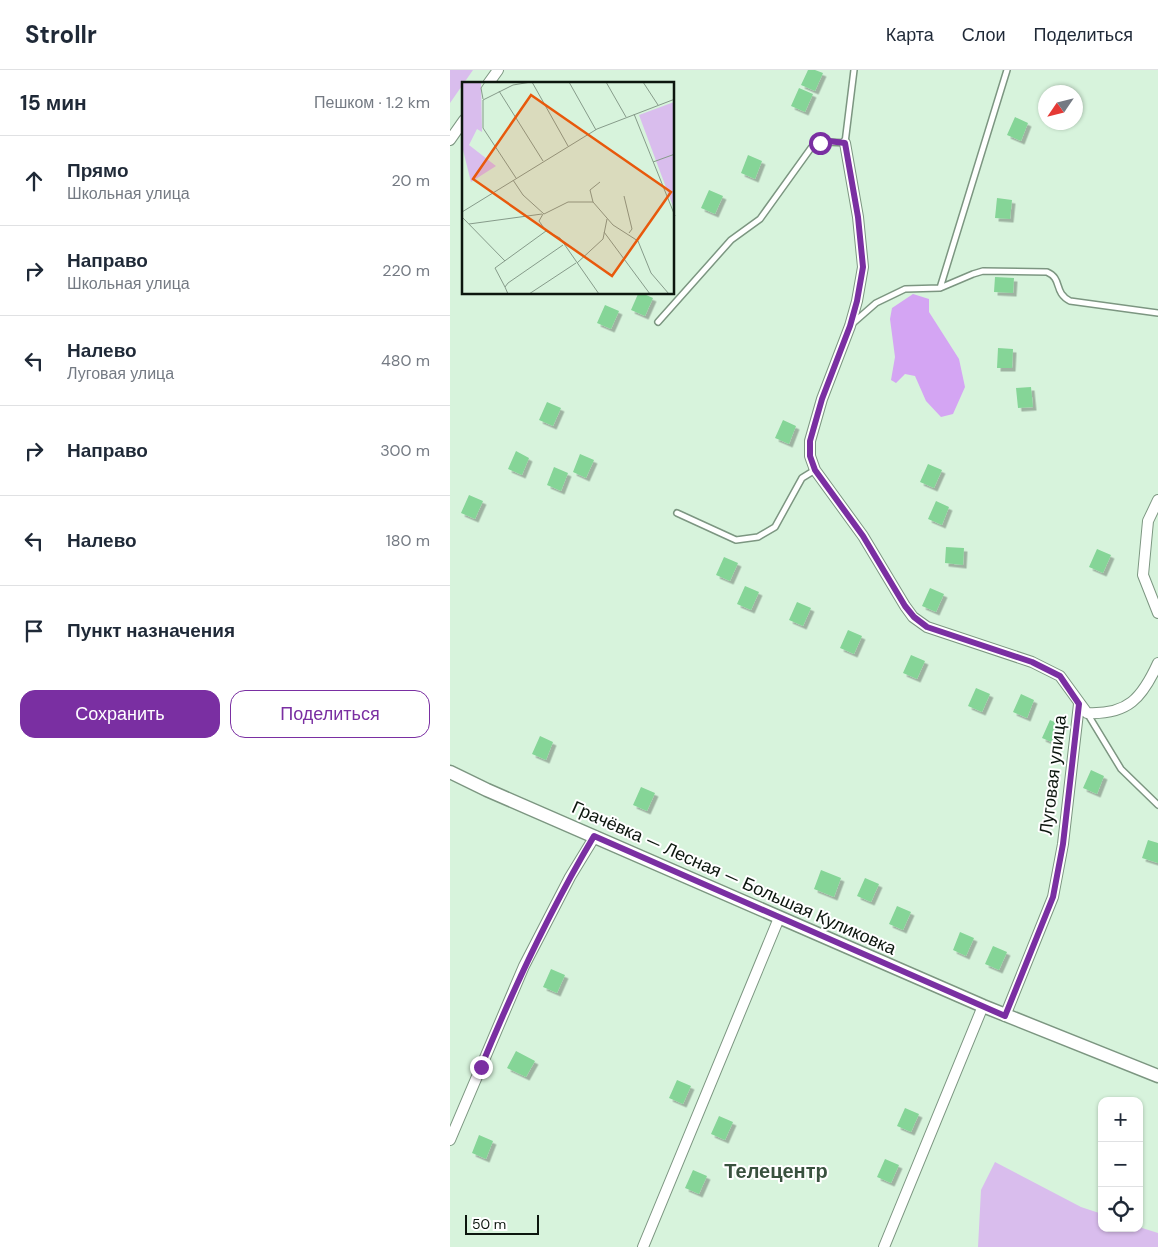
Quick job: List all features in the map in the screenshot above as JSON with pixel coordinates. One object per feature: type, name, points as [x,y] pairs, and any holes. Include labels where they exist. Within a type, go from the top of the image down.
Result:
[{"type":"street","points":[[489,82],[498,70]]},
{"type":"street","points":[[450,140],[462,123]]},
{"type":"street","points":[[815,470],[810,456],[810,441],[822,399],[850,326],[863,267],[858,217],[845,143]]},
{"type":"street","name":"Луговая улица","points":[[815,470],[863,536],[905,606],[914,617],[927,627],[1032,662],[1053,672],[1060,676],[1079,704],[1063,844],[1053,897],[1005,1016]]},
{"type":"street","points":[[1158,500],[1148,521],[1144,575],[1158,613]]},
{"type":"street","points":[[1079,704],[1087,713],[1099,714],[1118,710],[1137,700],[1150,681],[1158,664]]},
{"type":"street","name":"Грачёвка — Лесная — Большая Куликовка","points":[[450,772],[487,790],[1005,1016]]},
{"type":"street","points":[[450,1140],[524,966],[570,877],[594,836]]},
{"type":"street","points":[[642,1247],[779,918]]},
{"type":"street","points":[[884,1247],[983,1006]]},
{"type":"street","points":[[1005,1016],[1158,1076]]},
{"type":"lane","points":[[658,322],[731,240],[760,219],[811,148],[828,141],[845,143],[854,70]]},
{"type":"lane","points":[[940,288],[1007,70]]},
{"type":"lane","points":[[850,326],[876,303],[905,289],[940,288],[983,271],[1047,272],[1053,275],[1063,297],[1070,301],[1158,313]]},
{"type":"lane","points":[[676,513],[736,540],[758,538],[775,527],[802,478],[815,470]]},
{"type":"lane","points":[[1087,713],[1121,769],[1158,805]]},
{"type":"shaded area","points":[[450,70],[473,70],[465,82],[462,82],[462,86],[450,103]]},
{"type":"shaded area","points":[[913,294],[929,299],[929,312],[959,359],[965,387],[953,414],[941,417],[926,401],[915,376],[905,374],[896,383],[891,380],[895,357],[890,319],[892,308]]},
{"type":"shaded area","points":[[995,1162],[1081,1207],[1098,1213],[1098,1232],[1143,1232],[1143,1228],[1158,1233],[1158,1247],[978,1247],[981,1190]]},
{"type":"building","points":[[808,70],[823,73],[815,91],[801,85]]},
{"type":"building","points":[[799,88],[813,94],[805,112],[791,106]]},
{"type":"building","points":[[1015,117],[1028,123],[1021,141],[1007,135]]},
{"type":"building","points":[[748,155],[762,161],[755,179],[741,173]]},
{"type":"building","points":[[709,190],[723,196],[715,214],[701,208]]},
{"type":"building","points":[[997,198],[1012,200],[1010,219],[995,218]]},
{"type":"building","points":[[995,277],[1014,278],[1013,293],[994,292]]},
{"type":"building","points":[[638,295],[646,295],[653,298],[645,316],[631,310]]},
{"type":"building","points":[[605,305],[619,311],[611,329],[597,323]]},
{"type":"building","points":[[998,348],[1013,349],[1012,368],[997,368]]},
{"type":"building","points":[[1031,387],[1033,407],[1018,408],[1016,388]]},
{"type":"building","points":[[547,402],[561,408],[553,426],[539,420]]},
{"type":"building","points":[[783,420],[796,426],[789,444],[775,438]]},
{"type":"building","points":[[516,451],[529,458],[522,475],[508,469]]},
{"type":"building","points":[[580,454],[594,460],[586,478],[573,472]]},
{"type":"building","points":[[928,464],[942,470],[934,488],[920,482]]},
{"type":"building","points":[[554,467],[568,473],[561,491],[547,485]]},
{"type":"building","points":[[469,495],[483,501],[475,519],[461,513]]},
{"type":"building","points":[[936,501],[949,507],[942,525],[928,519]]},
{"type":"building","points":[[946,547],[964,548],[963,565],[945,563]]},
{"type":"building","points":[[1097,549],[1111,555],[1103,573],[1089,567]]},
{"type":"building","points":[[724,557],[738,563],[730,581],[716,575]]},
{"type":"building","points":[[745,586],[759,592],[751,610],[737,604]]},
{"type":"building","points":[[930,588],[944,594],[936,612],[922,606]]},
{"type":"building","points":[[797,602],[811,608],[803,626],[789,620]]},
{"type":"building","points":[[848,630],[862,636],[854,654],[840,648]]},
{"type":"building","points":[[911,655],[925,661],[917,679],[903,673]]},
{"type":"building","points":[[976,688],[990,694],[982,712],[968,706]]},
{"type":"building","points":[[1021,694],[1034,700],[1027,718],[1013,712]]},
{"type":"building","points":[[1050,720],[1063,726],[1056,744],[1042,738]]},
{"type":"building","points":[[540,736],[553,742],[546,760],[532,754]]},
{"type":"building","points":[[1091,770],[1104,776],[1097,794],[1083,788]]},
{"type":"building","points":[[641,787],[655,793],[647,811],[633,805]]},
{"type":"building","points":[[1148,840],[1158,843],[1158,863],[1142,858]]},
{"type":"building","points":[[821,870],[841,878],[834,897],[814,889]]},
{"type":"building","points":[[865,878],[879,884],[871,902],[857,896]]},
{"type":"building","points":[[897,906],[911,912],[903,930],[889,924]]},
{"type":"building","points":[[960,932],[974,938],[966,956],[953,950]]},
{"type":"building","points":[[993,946],[1007,952],[999,970],[985,964]]},
{"type":"building","points":[[551,969],[565,975],[557,993],[543,987]]},
{"type":"building","points":[[516,1051],[535,1061],[526,1077],[507,1068]]},
{"type":"building","points":[[677,1080],[691,1086],[683,1104],[669,1098]]},
{"type":"building","points":[[905,1108],[919,1114],[911,1132],[897,1126]]},
{"type":"building","points":[[719,1116],[733,1122],[725,1140],[711,1134]]},
{"type":"building","points":[[479,1135],[493,1141],[486,1159],[472,1153]]},
{"type":"building","points":[[885,1159],[899,1165],[891,1183],[877,1177]]},
{"type":"building","points":[[693,1170],[707,1176],[699,1194],[685,1188]]},
{"type":"district","name":"Телецентр","points":[[776,1171]]},
{"type":"route","points":[[481,1067],[524,966],[570,877],[594,836],[1005,1016],[1053,897],[1063,844],[1079,704],[1060,676],[1032,662],[927,627],[914,617],[905,606],[863,536],[815,470],[810,456],[810,441],[822,399],[850,326],[863,267],[858,217],[845,143],[828,141],[820,143]]}]
